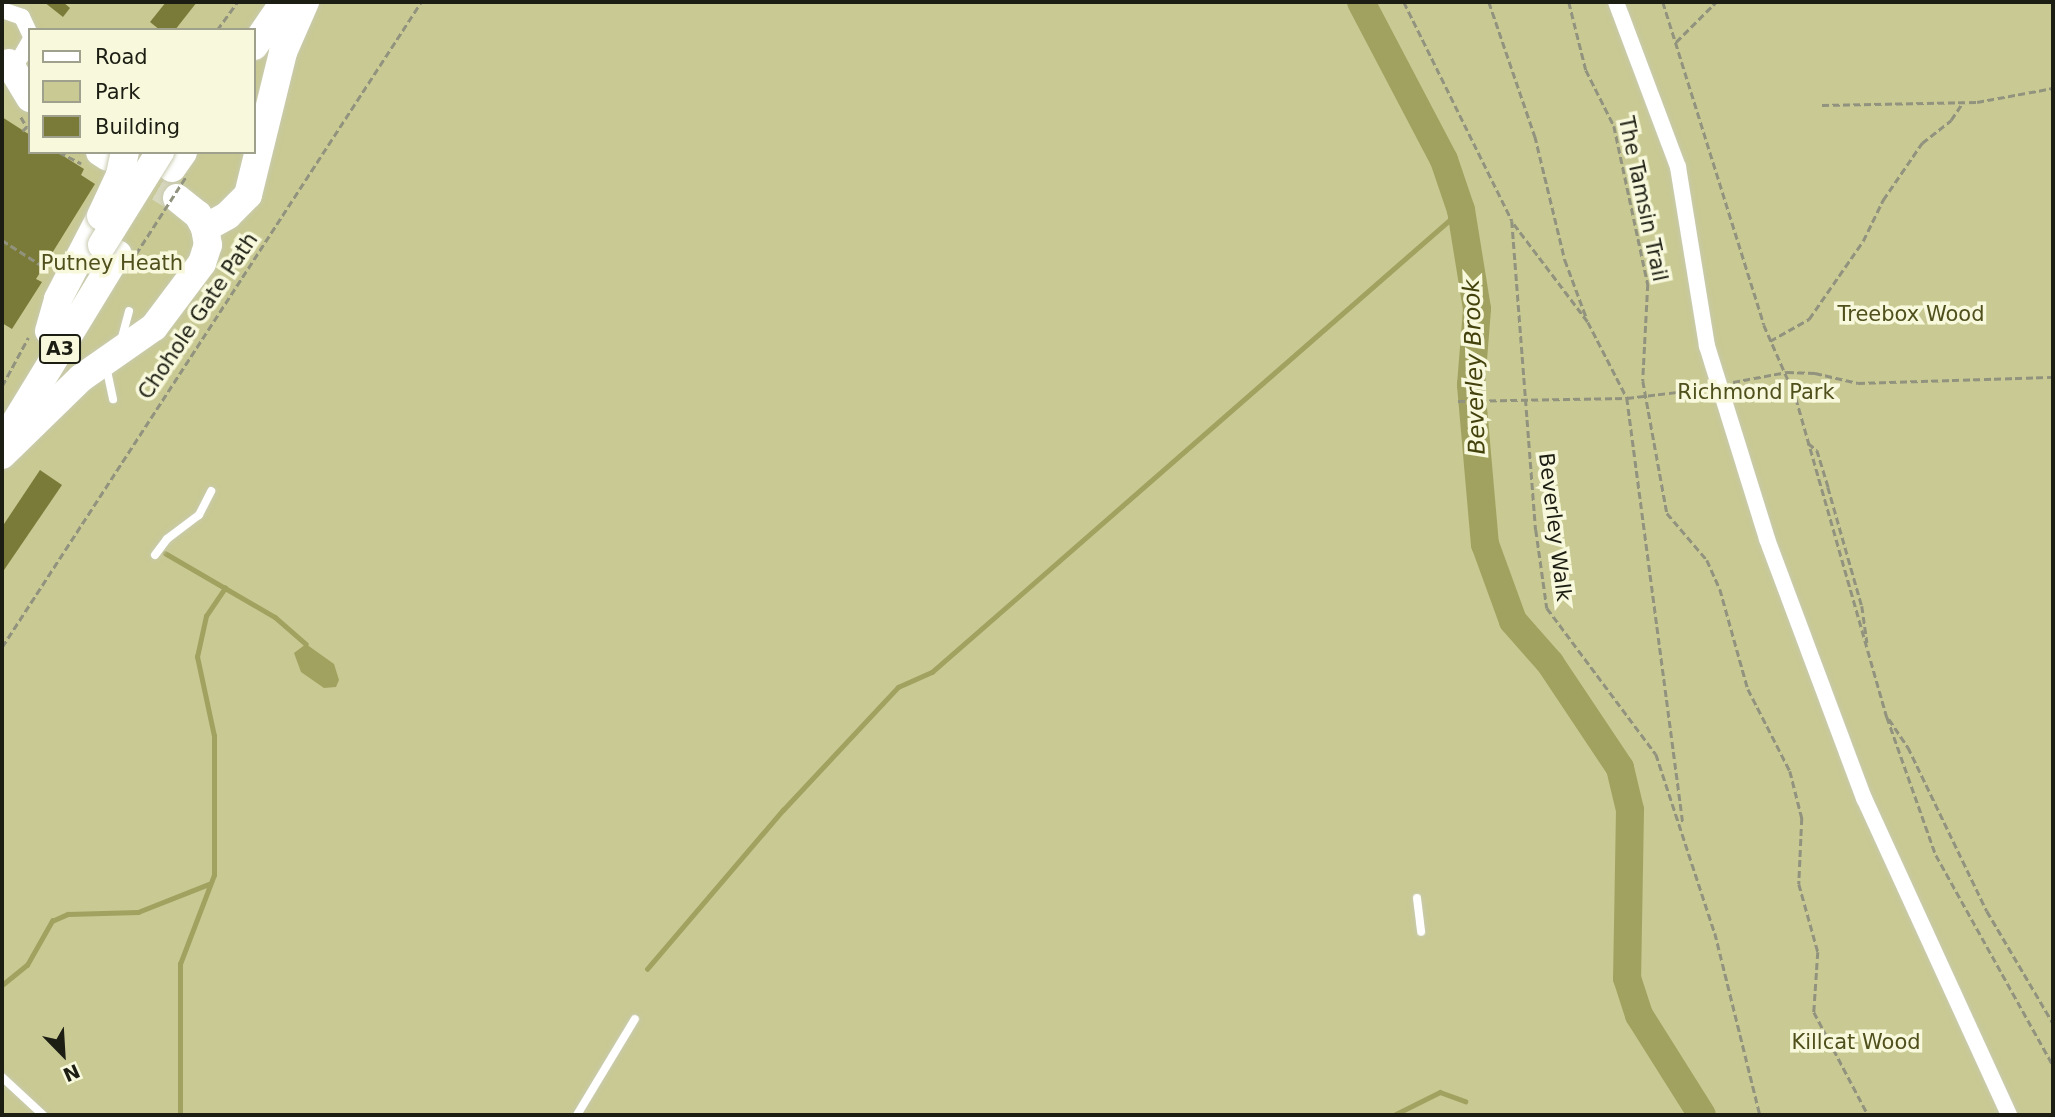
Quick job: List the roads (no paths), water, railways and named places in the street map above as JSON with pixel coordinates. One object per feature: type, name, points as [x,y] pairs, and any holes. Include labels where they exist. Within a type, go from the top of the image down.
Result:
[{"type":"highway","points":[[246,28],[264,2]]},
{"type":"highway","points":[[256,43],[284,2]]},
{"type":"highway","points":[[176,169],[205,228],[228,215],[248,195],[283,52],[305,2]]},
{"type":"highway","points":[[6,64],[27,107]]},
{"type":"highway","name":"A3","points":[[2,408],[120,175],[111,154]]},
{"type":"highway","name":"A3","points":[[2,444],[117,254],[176,169]]},
{"type":"highway","name":"A3","points":[[2,454],[81,377],[115,357],[154,327],[202,262],[208,245],[205,228]]},
{"type":"highway","name":"A3","points":[[40,331],[117,254]]},
{"type":"street","points":[[1616,2],[1678,167],[1717,385],[1767,539],[1859,785],[2009,1115]]},
{"type":"street","points":[[11,8],[28,31]]},
{"type":"street","points":[[6,64],[20,58],[28,44]]},
{"type":"lane","points":[[113,399],[115,357],[128,311]]},
{"type":"lane","points":[[155,555],[167,538],[199,514],[211,491]]},
{"type":"lane","points":[[1417,898],[1421,932]]},
{"type":"lane","points":[[577,1115],[635,1018]]},
{"type":"lane","points":[[2,1077],[43,1115]]},
{"type":"waterway","name":"Beverley Brook","points":[[1361,2],[1444,160],[1461,210],[1477,309],[1471,385],[1485,544],[1513,621],[1550,663],[1620,768],[1630,810],[1627,978],[1639,1015],[1702,1115]]},
{"type":"waterway","points":[[647,969],[783,810],[898,687],[932,672],[1461,210]]},
{"type":"waterway","points":[[165,553],[275,617],[306,644]]},
{"type":"waterway","points":[[180,1115],[180,964],[214,875],[214,736],[197,657],[206,616],[225,588]]},
{"type":"waterway","points":[[2,985],[27,965],[52,921],[68,914],[138,912],[209,884]]},
{"type":"waterway","points":[[1394,1115],[1440,1092],[1465,1101]]},
{"type":"tunnel","points":[[123,166],[177,198]]},
{"type":"park label","name":"Putney Heath","points":[[112,263]]},
{"type":"park label","name":"Treebox Wood","points":[[1911,314]]},
{"type":"park label","name":"Richmond Park","points":[[1756,392]]},
{"type":"park label","name":"Killcat Wood","points":[[1856,1042]]}]
